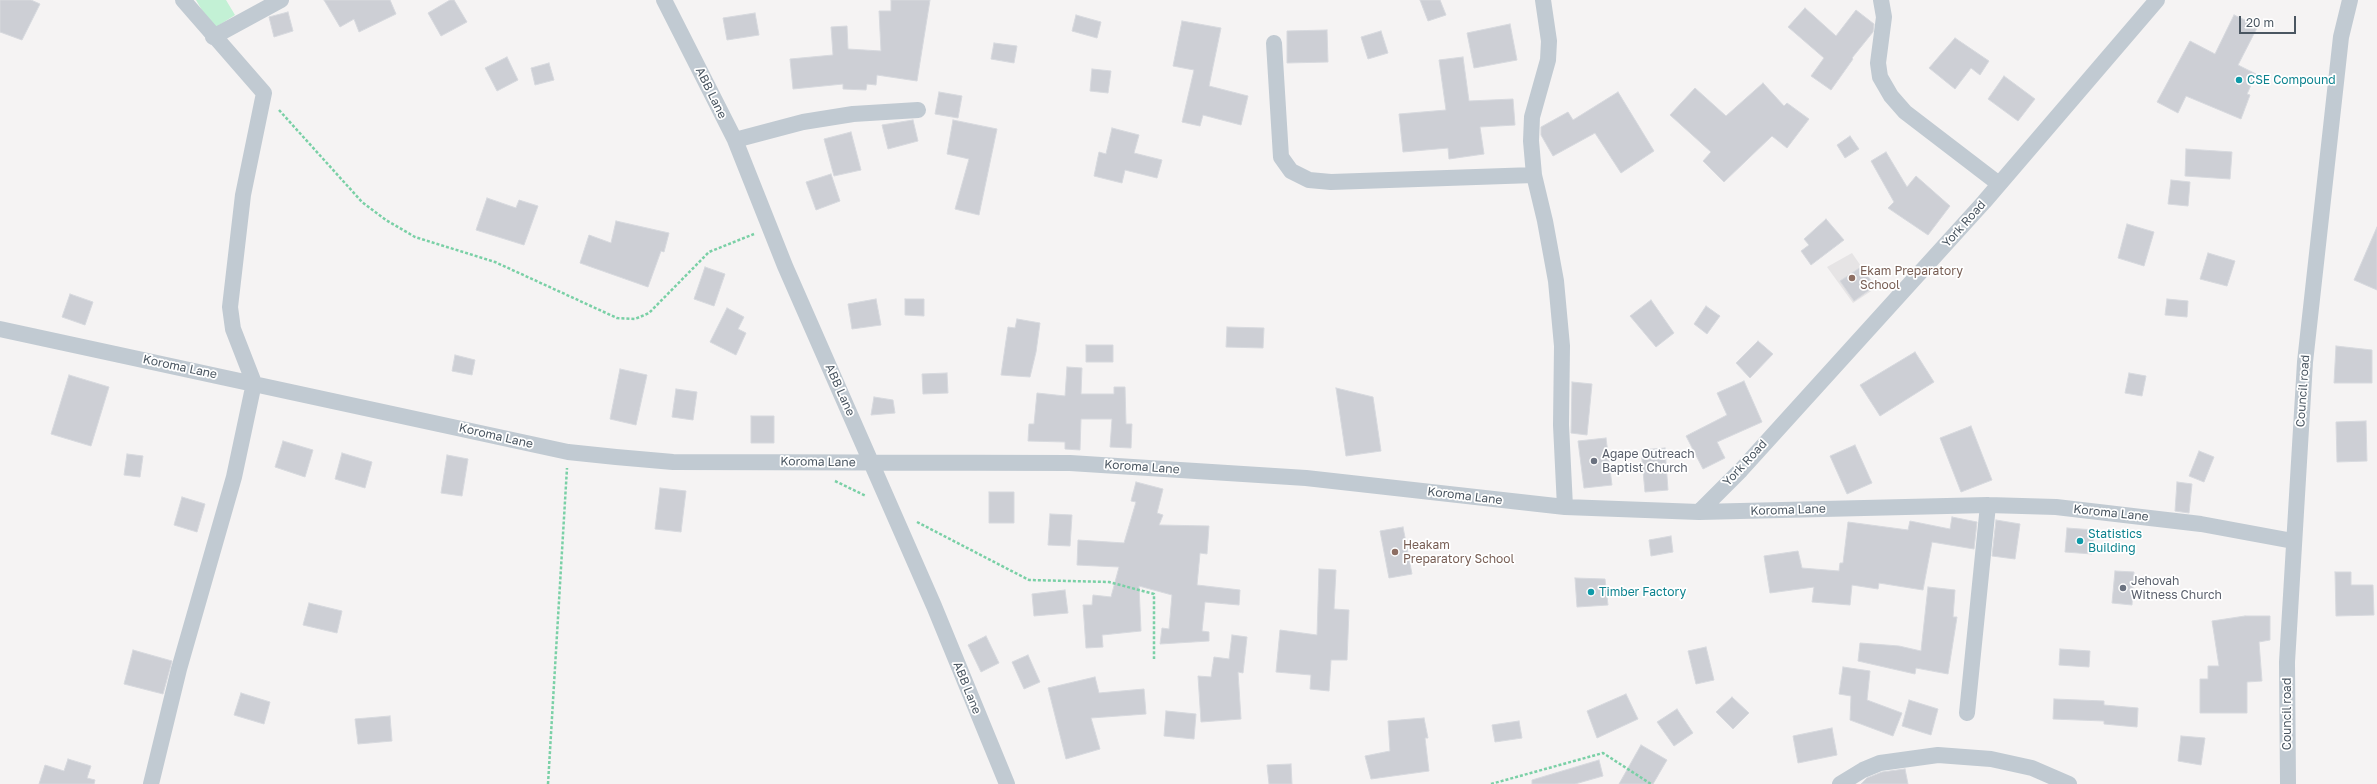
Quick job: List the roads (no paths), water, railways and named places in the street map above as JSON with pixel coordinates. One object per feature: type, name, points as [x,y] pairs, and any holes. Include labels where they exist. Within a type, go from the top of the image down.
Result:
[{"type":"street","points":[[151,784],[179,668],[234,477],[254,383],[233,329],[230,307],[242,195],[264,93],[183,0]]},
{"type":"street","points":[[214,37],[281,0]]},
{"type":"street","name":"ABB Lane","points":[[664,0],[735,140],[770,228],[892,510],[1007,784]]},
{"type":"street","points":[[1543,0],[1549,41],[1548,60],[1532,116],[1531,141],[1534,175],[1545,221],[1556,281],[1562,346],[1561,426],[1565,507]]},
{"type":"street","points":[[1881,0],[1884,17],[1878,63],[1880,77],[1891,96],[1905,112],[1999,184]]},
{"type":"street","name":"York Road","points":[[1698,512],[1741,470],[1999,184],[2157,0]]},
{"type":"street","name":"Council road","points":[[2288,784],[2287,662],[2293,541],[2305,362],[2341,37],[2350,0]]},
{"type":"street","points":[[1274,43],[1281,157],[1291,171],[1309,180],[1331,182],[1534,175]]},
{"type":"street","points":[[735,140],[803,122],[853,114],[918,110]]},
{"type":"street","name":"Koroma Lane","points":[[0,329],[568,452],[673,462],[872,464],[1070,463],[1306,478],[1565,507],[1698,512],[1988,504],[2056,506],[2133,514],[2293,541]]},
{"type":"street","points":[[1967,713],[1988,504]]},
{"type":"street","points":[[1840,784],[1862,770],[1880,763],[1938,755],[1991,759],[2032,768],[2069,784]]},
{"type":"place","name":"CSE Compound","points":[[2239,80]]},
{"type":"place","name":"Ekam Preparatory School","points":[[1852,278]]},
{"type":"place","name":"Agape Outreach Baptist Church","points":[[1594,461]]},
{"type":"place","name":"Statistics Building","points":[[2080,541]]},
{"type":"place","name":"Heakam Preparatory School","points":[[1395,552]]},
{"type":"place","name":"Jehovah Witness Church","points":[[2123,588]]},
{"type":"place","name":"Timber Factory","points":[[1591,592]]}]
